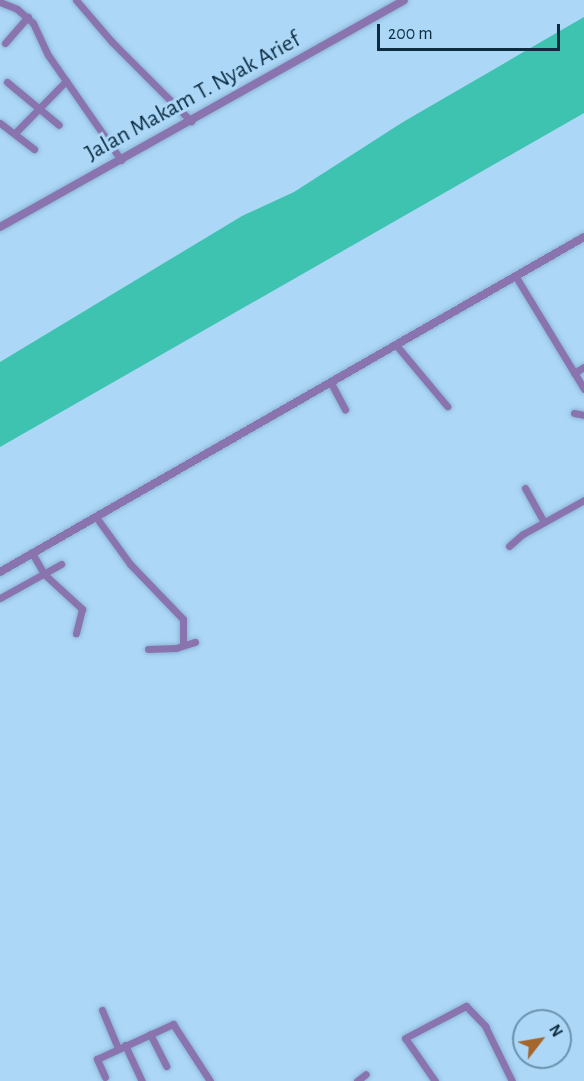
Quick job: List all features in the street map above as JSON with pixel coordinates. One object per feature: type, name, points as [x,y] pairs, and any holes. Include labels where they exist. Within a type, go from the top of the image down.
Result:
[{"type":"street","points":[[76,0],[112,42],[191,121]]},
{"type":"street","name":"Jalan Makam T. Nyak Arief","points":[[0,227],[404,0]]},
{"type":"street","points":[[0,2],[28,17],[66,81],[122,160]]},
{"type":"street","points":[[5,43],[28,17]]},
{"type":"street","points":[[15,133],[66,81]]},
{"type":"street","points":[[7,82],[39,106],[58,125]]},
{"type":"street","points":[[0,123],[34,149]]},
{"type":"street","points":[[0,572],[518,279],[584,237]]},
{"type":"street","points":[[518,279],[584,389]]},
{"type":"street","points":[[398,347],[408,362],[421,372],[447,406]]},
{"type":"street","points":[[574,373],[584,367]]},
{"type":"street","points":[[331,383],[345,409]]},
{"type":"street","points":[[574,413],[584,415]]},
{"type":"street","points":[[525,488],[544,522]]},
{"type":"street","points":[[509,546],[544,522],[584,500]]},
{"type":"street","points":[[96,517],[130,564],[183,620],[183,645]]},
{"type":"street","points":[[33,555],[44,573],[82,609],[76,633]]},
{"type":"street","points":[[0,598],[61,564]]},
{"type":"street","points":[[148,649],[195,642]]},
{"type":"street","points":[[432,1080],[405,1038],[466,1006],[483,1022],[512,1081]]},
{"type":"street","points":[[102,1010],[142,1081]]},
{"type":"street","points":[[105,1077],[97,1059],[175,1025],[210,1081]]},
{"type":"street","points":[[150,1034],[166,1066]]},
{"type":"street","points":[[357,1081],[366,1074]]},
{"type":"shaded area","points":[[584,17],[584,113],[0,447],[0,362],[242,216],[294,192],[403,122]]}]
